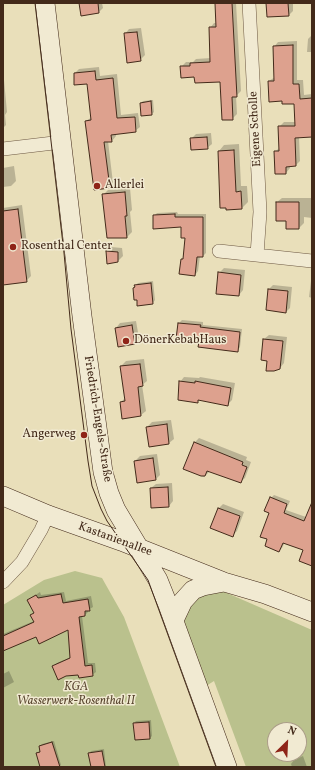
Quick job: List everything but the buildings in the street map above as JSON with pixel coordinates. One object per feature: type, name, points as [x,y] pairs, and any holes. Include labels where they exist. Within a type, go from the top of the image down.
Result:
[{"type":"main road","name":"Friedrich-Engels-Straße","points":[[45,3],[82,316],[103,472],[116,510],[158,580],[227,767]]},
{"type":"main road","name":"Kastanienallee","points":[[3,496],[48,515],[226,582],[265,594],[312,612]]},
{"type":"main road","name":"Kastanienallee","points":[[226,582],[272,608],[312,625]]},
{"type":"main road","points":[[174,620],[183,601],[189,593],[203,586],[226,582]]},
{"type":"street","name":"Eigene Scholle","points":[[249,3],[260,212],[257,254]]},
{"type":"street","points":[[3,148],[62,142]]},
{"type":"street","points":[[220,251],[312,261]]},
{"type":"street","points":[[3,582],[22,562],[48,515]]},
{"type":"green space","name":"KGA Wasserwerk-Rosenthal II","points":[[75,571],[102,578],[124,617],[180,767],[3,767],[3,605],[44,580]]},
{"type":"green space","points":[[220,590],[312,630],[312,767],[246,767],[214,681],[206,686],[181,632],[185,602]]},
{"type":"tram line","points":[[35,3],[64,253],[71,329],[92,486],[107,521],[148,580],[216,767]]},
{"type":"place","name":"Allerlei","points":[[97,186]]},
{"type":"place","name":"Rosenthal Center","points":[[13,247]]},
{"type":"place","name":"DönerKebabHaus","points":[[126,341]]},
{"type":"place","name":"Angerweg","points":[[84,435]]}]
